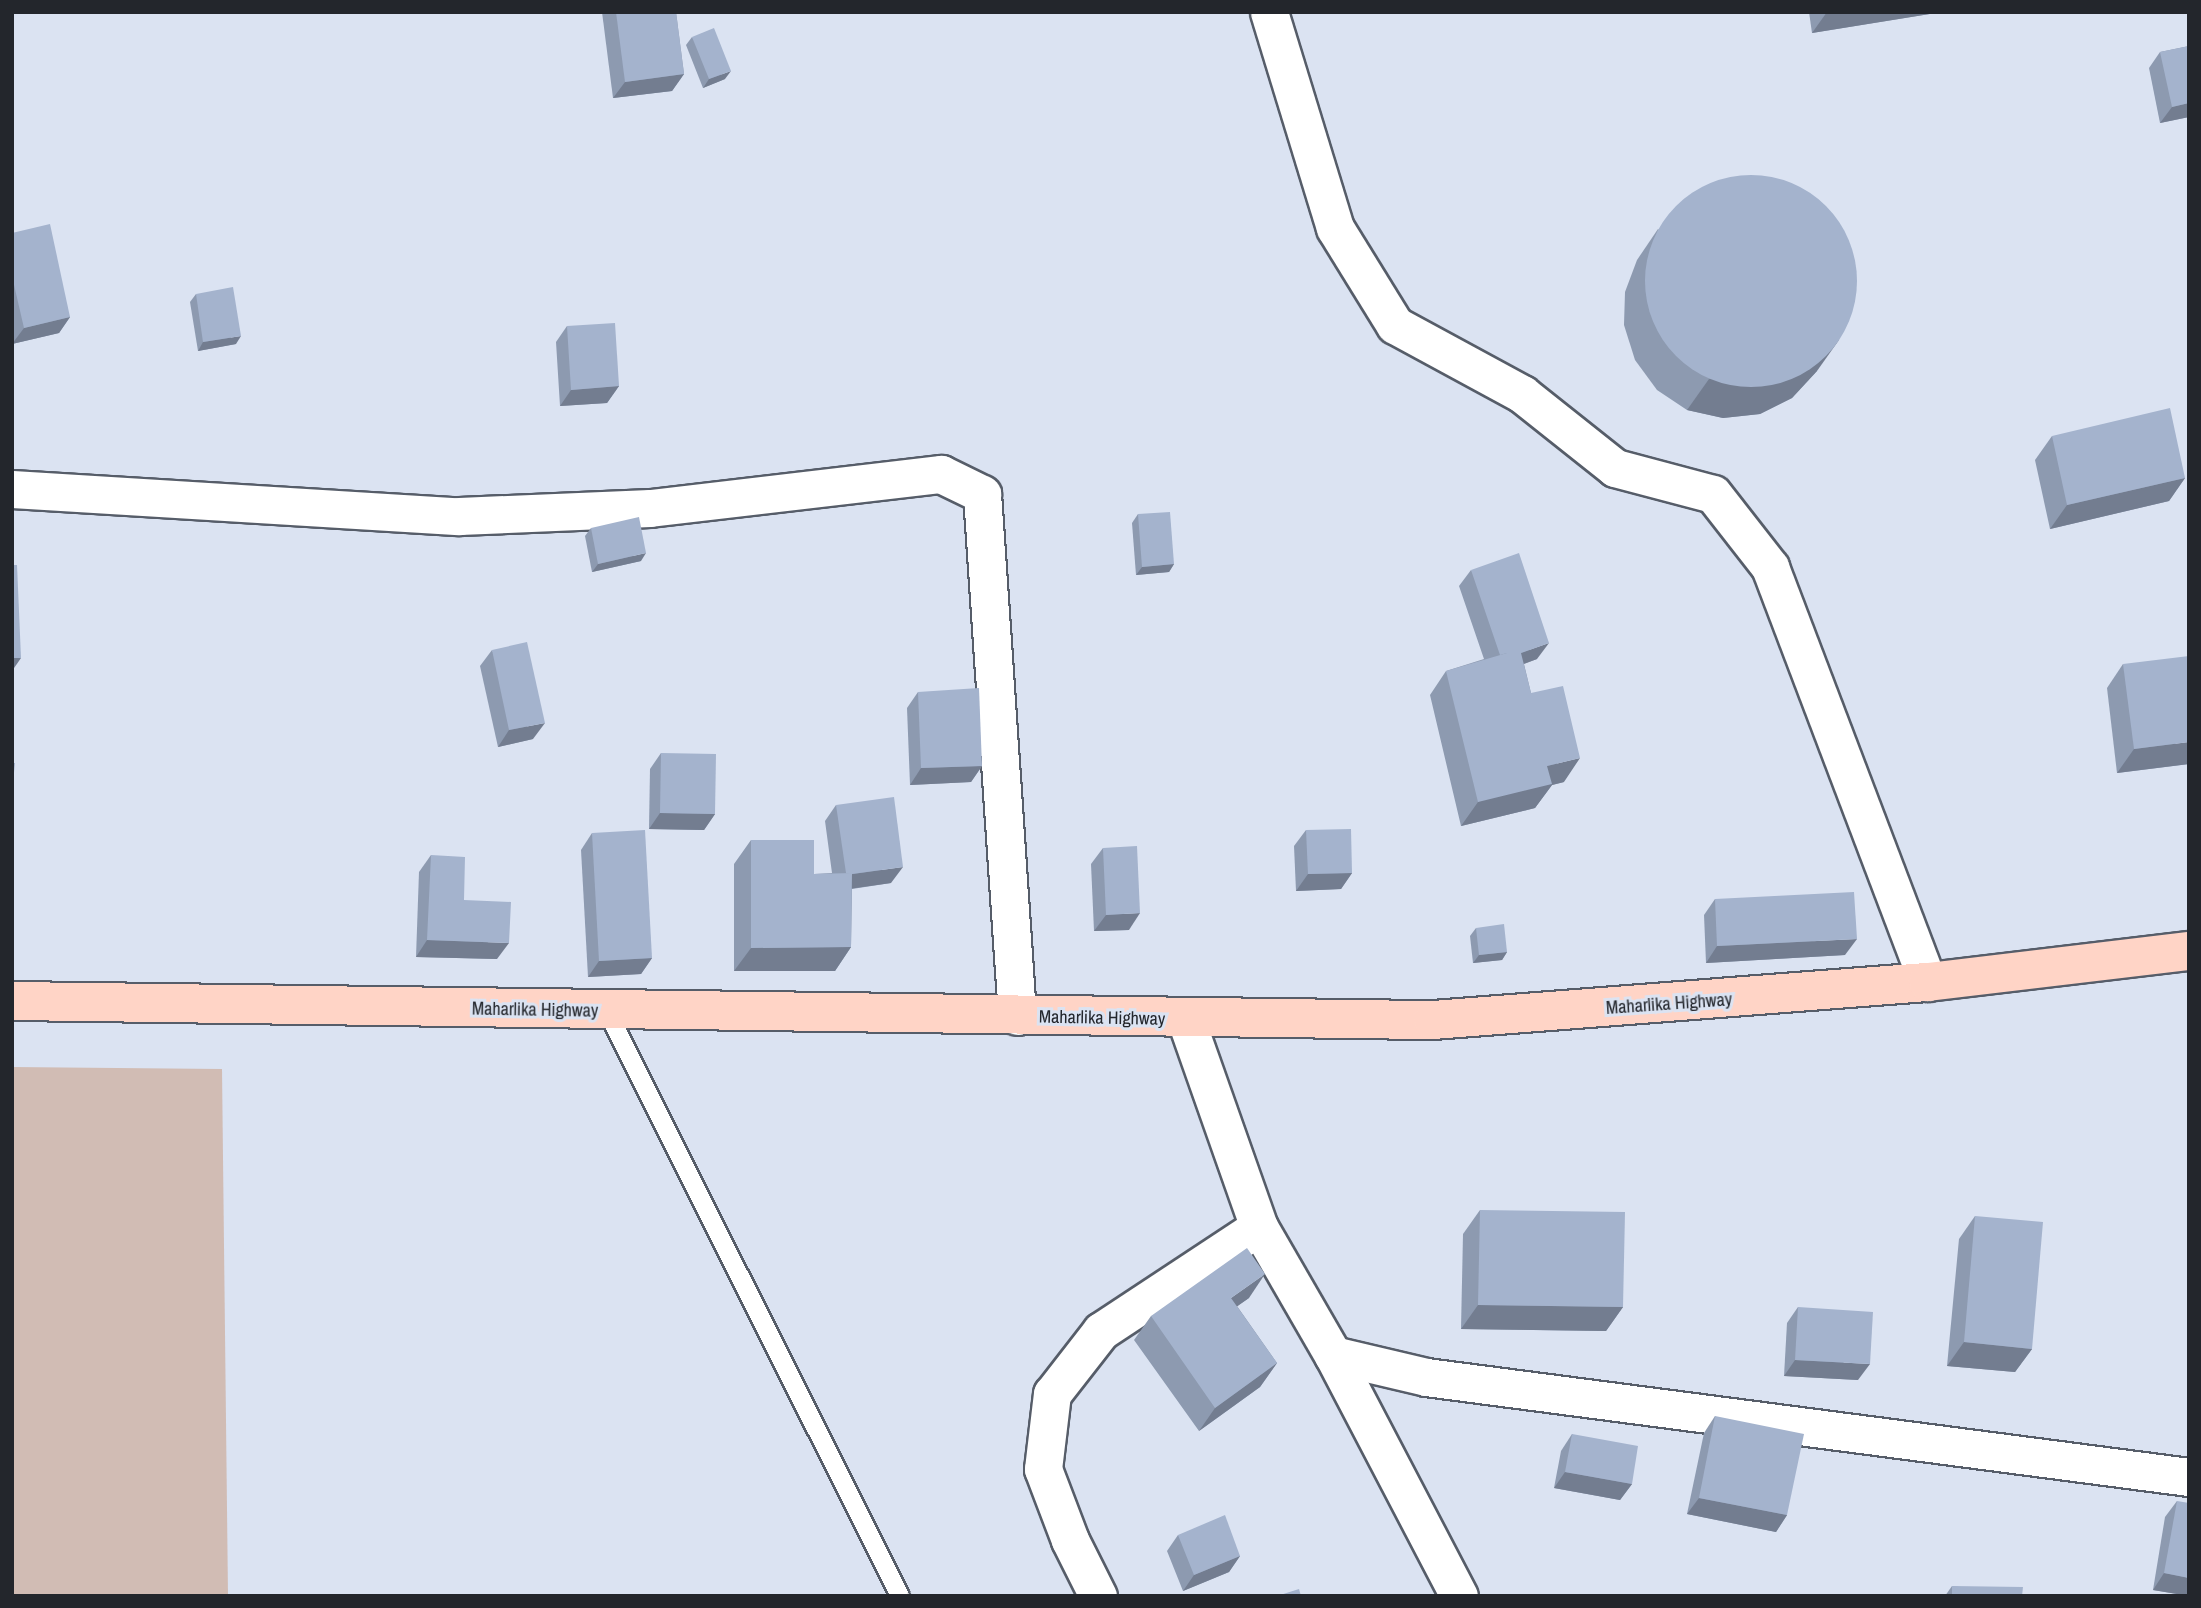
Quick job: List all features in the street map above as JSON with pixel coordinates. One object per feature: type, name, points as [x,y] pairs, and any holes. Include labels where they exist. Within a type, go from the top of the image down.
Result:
[{"type":"highway","name":"Maharlika Highway","points":[[12,1001],[1186,1020],[1433,1020],[1928,982],[2189,951]]},
{"type":"street","points":[[1269,12],[1335,228],[1395,325],[1522,394],[1615,468],[1713,494],[1770,567],[1928,982]]},
{"type":"street","points":[[12,489],[459,516],[650,508],[941,474],[982,494],[1017,1016]]},
{"type":"street","points":[[1186,1020],[1259,1227],[1333,1355],[1459,1596]]},
{"type":"street","points":[[1098,1596],[1070,1540],[1043,1469],[1052,1394],[1101,1331],[1259,1227]]},
{"type":"street","points":[[1333,1355],[1426,1377],[2189,1477]]},
{"type":"lane","points":[[607,1012],[900,1596]]},
{"type":"shaded area","points":[[12,1067],[222,1069],[228,1596],[12,1596]]},
{"type":"building","points":[[616,12],[676,12],[684,74],[625,82]]},
{"type":"building","points":[[714,28],[731,71],[709,79],[692,37]]},
{"type":"building","points":[[2189,46],[2189,103],[2172,107],[2160,52]]},
{"type":"building","points":[[1751,175],[1772,177],[1791,183],[1826,206],[1849,241],[1855,260],[1855,302],[1849,321],[1826,356],[1791,379],[1772,385],[1751,387],[1730,385],[1711,379],[1676,356],[1653,321],[1647,302],[1645,281],[1647,260],[1653,241],[1676,206],[1711,183],[1730,177]]},
{"type":"building","points":[[50,224],[70,317],[24,328],[12,276],[12,233]]},
{"type":"building","points":[[233,287],[241,336],[203,342],[196,294]]},
{"type":"building","points":[[615,323],[619,386],[571,390],[567,326]]},
{"type":"building","points":[[2170,408],[2185,478],[2067,505],[2052,436]]},
{"type":"building","points":[[1170,512],[1174,564],[1142,567],[1138,514]]},
{"type":"building","points":[[639,517],[646,553],[598,564],[591,528]]},
{"type":"building","points":[[1519,553],[1549,643],[1521,653],[1500,655],[1471,570]]},
{"type":"building","points":[[12,565],[17,565],[21,658],[12,658]]},
{"type":"building","points":[[527,642],[545,723],[509,730],[492,650]]},
{"type":"building","points":[[1507,653],[1521,653],[1531,693],[1563,686],[1580,758],[1547,766],[1552,784],[1478,802],[1446,671]]},
{"type":"building","points":[[2189,656],[2189,742],[2134,749],[2123,664]]},
{"type":"building","points":[[979,688],[982,766],[921,768],[918,692]]},
{"type":"building","points":[[661,753],[716,754],[715,814],[660,813]]},
{"type":"building","points":[[12,763],[15,763],[12,791]]},
{"type":"building","points":[[894,797],[903,867],[846,873],[836,805]]},
{"type":"building","points":[[1351,829],[1352,873],[1308,874],[1306,830]]},
{"type":"building","points":[[645,830],[652,958],[599,961],[592,833]]},
{"type":"building","points":[[751,840],[814,840],[814,874],[852,873],[851,947],[751,948]]},
{"type":"building","points":[[1137,846],[1140,913],[1106,915],[1103,848]]},
{"type":"building","points":[[431,855],[465,857],[464,900],[511,902],[509,943],[427,940]]},
{"type":"building","points":[[1854,892],[1857,939],[1717,946],[1715,899]]},
{"type":"building","points":[[1504,924],[1507,952],[1479,955],[1476,928]]},
{"type":"building","points":[[1480,1210],[1625,1212],[1623,1307],[1478,1305]]},
{"type":"building","points":[[1975,1216],[2043,1222],[2032,1349],[1964,1342]]},
{"type":"building","points":[[1247,1248],[1265,1274],[1231,1298],[1277,1363],[1215,1408],[1151,1316]]},
{"type":"building","points":[[1798,1307],[1873,1312],[1870,1364],[1795,1360]]},
{"type":"building","points":[[1715,1416],[1804,1434],[1787,1515],[1699,1498]]},
{"type":"building","points":[[1572,1434],[1638,1446],[1632,1484],[1565,1472]]},
{"type":"building","points":[[2177,1501],[2189,1503],[2189,1578],[2164,1573]]},
{"type":"building","points":[[1225,1515],[1240,1556],[1194,1575],[1178,1535]]},
{"type":"building","points":[[1952,1586],[2023,1587],[2022,1596],[1952,1596]]},
{"type":"building","points":[[1299,1589],[1301,1596],[1277,1596]]}]
